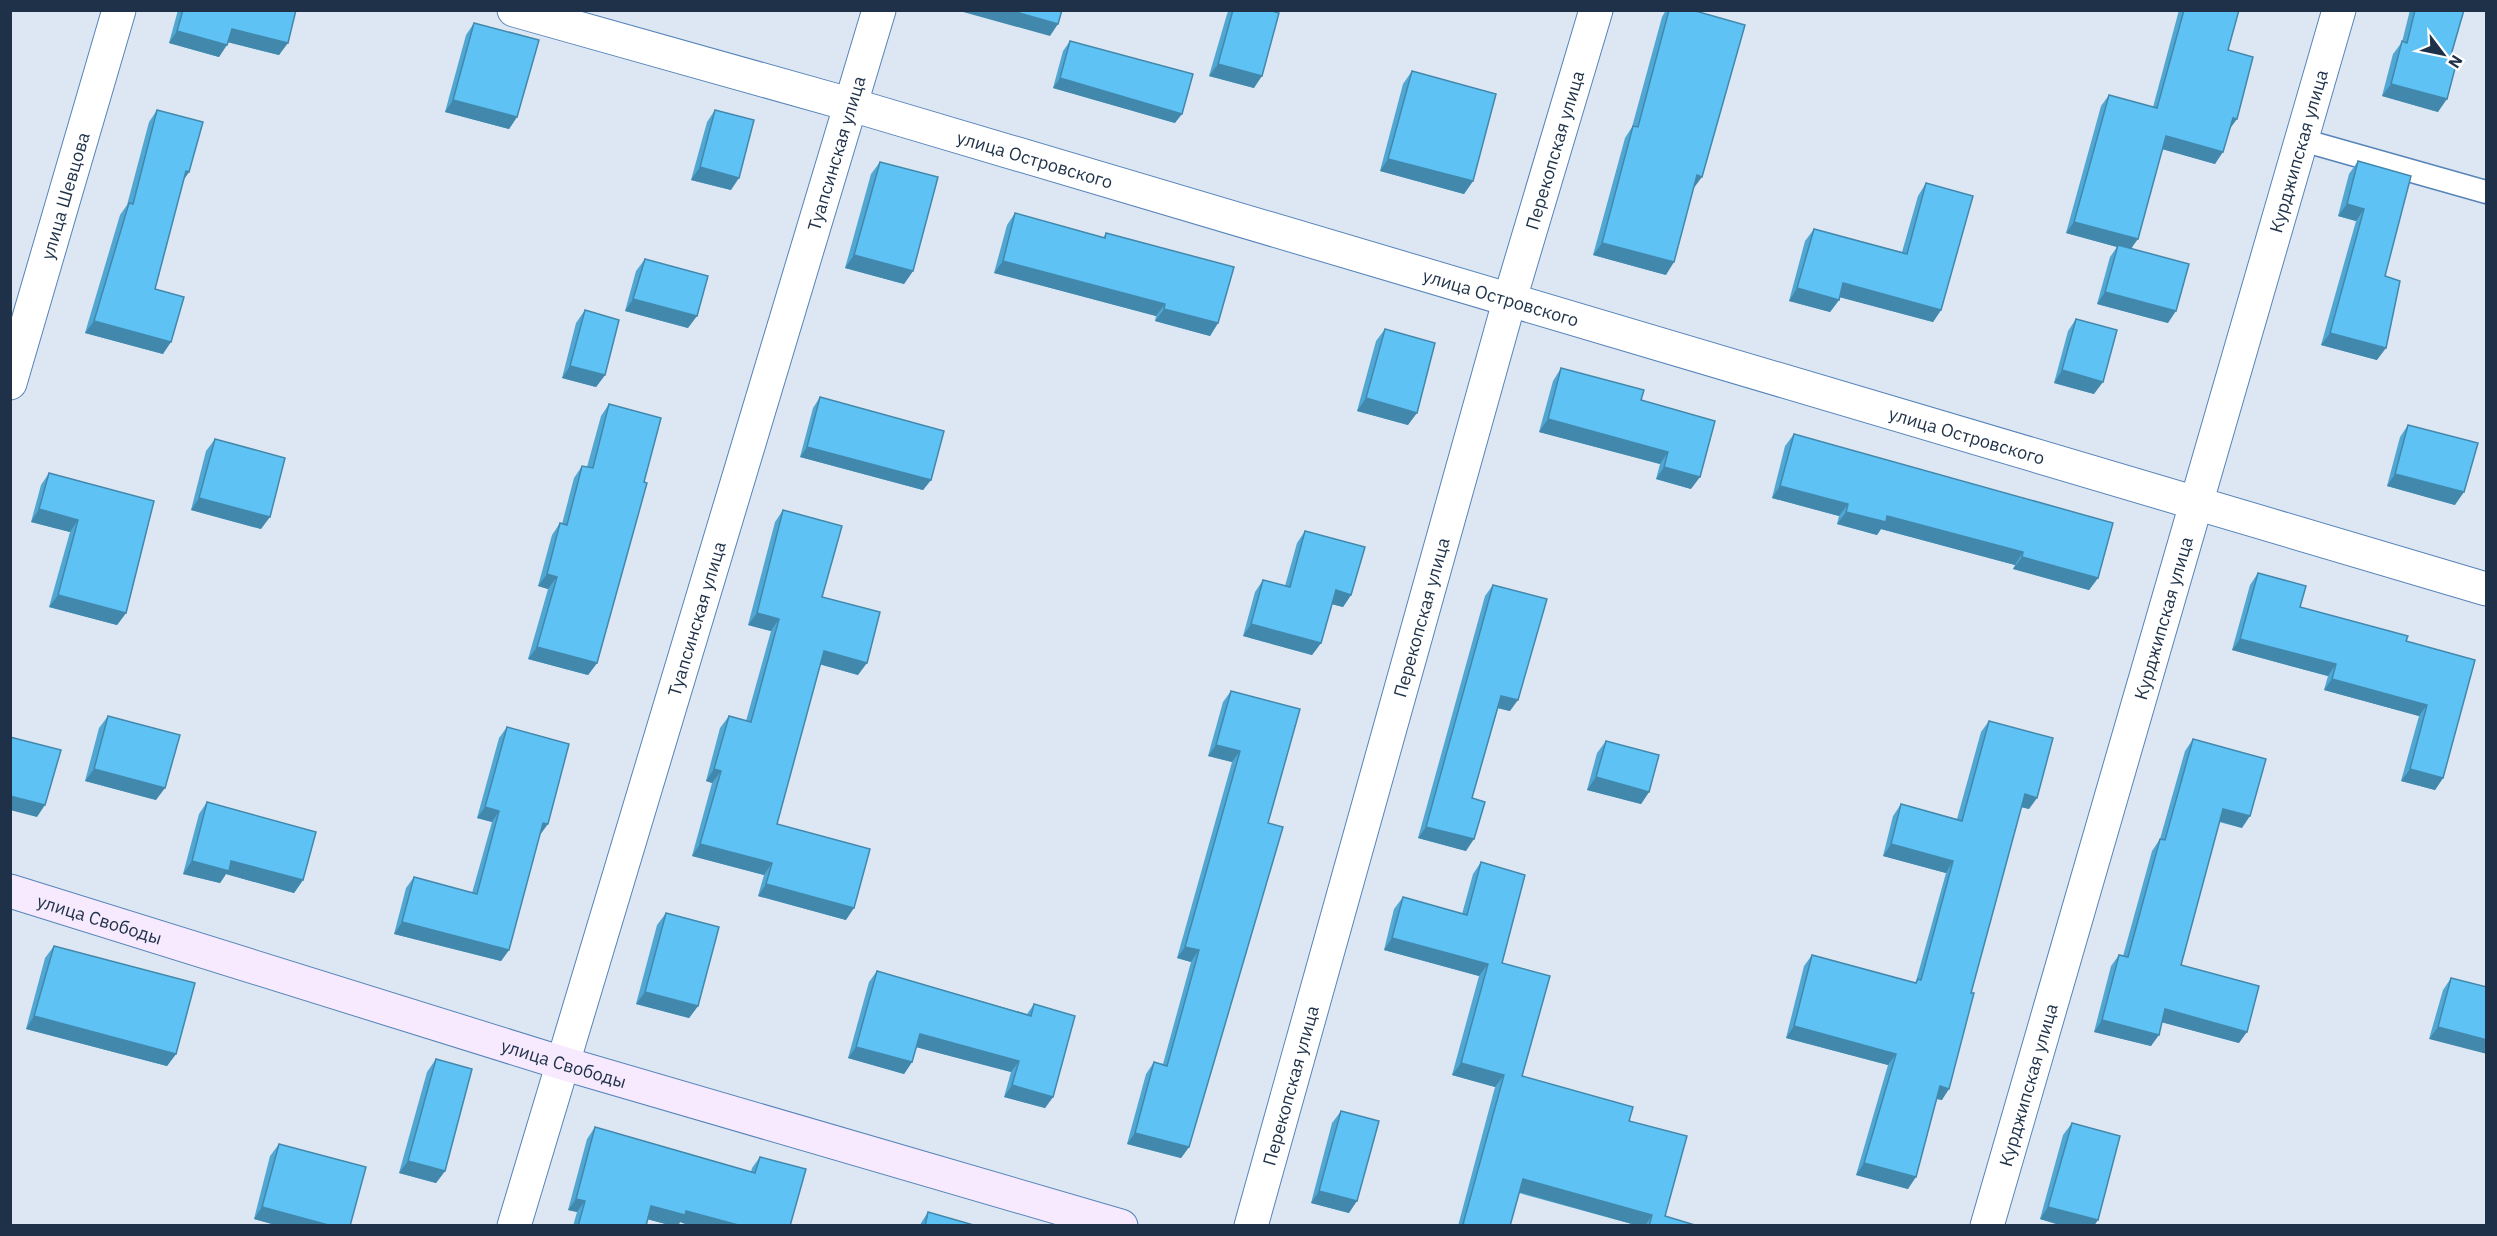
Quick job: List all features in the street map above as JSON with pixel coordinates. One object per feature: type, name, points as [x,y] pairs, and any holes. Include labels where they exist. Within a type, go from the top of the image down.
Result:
[{"type":"street","name":"улица Шевцова","points":[[10,383],[119,10]]},
{"type":"street","name":"улица Островского","points":[[514,10],[852,105],[1509,302],[2487,589]]},
{"type":"street","name":"Туапсинская улица","points":[[514,1226],[879,10]]},
{"type":"street","name":"Перекопская улица","points":[[1251,1226],[1509,302],[1596,10]]},
{"type":"street","name":"Курджипская улица","points":[[1987,1226],[2339,10]]},
{"type":"street","name":"улица Свободы","points":[[10,891],[562,1063],[1121,1226]]},
{"type":"lane","points":[[2302,140],[2487,192]]},
{"type":"building","points":[[183,10],[296,10],[288,43],[232,29],[227,45],[177,31]]},
{"type":"building","points":[[1009,10],[1062,10],[1058,24]]},
{"type":"building","points":[[1233,10],[1268,10],[1279,13],[1262,76],[1218,64]]},
{"type":"building","points":[[1669,10],[1692,10],[1745,25],[1702,177],[1697,175],[1674,262],[1602,243],[1633,126],[1638,127]]},
{"type":"building","points":[[2184,10],[2239,10],[2228,50],[2253,57],[2237,119],[2233,118],[2223,152],[2166,136],[2138,239],[2074,222],[2109,95],[2157,108]]},
{"type":"building","points":[[2415,10],[2464,10],[2451,55],[2458,57],[2447,99],[2391,84],[2402,41],[2407,43]]},
{"type":"building","points":[[474,23],[539,40],[517,117],[453,100]]},
{"type":"building","points":[[1070,41],[1193,74],[1182,114],[1060,78]]},
{"type":"building","points":[[1412,71],[1496,94],[1473,181],[1388,159]]},
{"type":"building","points":[[157,110],[203,122],[189,172],[186,171],[155,289],[184,297],[171,342],[94,321],[129,203],[133,204]]},
{"type":"building","points":[[715,110],[754,120],[739,178],[700,167]]},
{"type":"building","points":[[2358,161],[2411,176],[2385,276],[2400,281],[2386,348],[2330,333],[2364,209],[2347,204]]},
{"type":"building","points":[[880,162],[938,177],[913,271],[854,255]]},
{"type":"building","points":[[1926,183],[1973,196],[1941,310],[1843,283],[1839,300],[1797,288],[1814,229],[1907,254]]},
{"type":"building","points":[[1015,213],[1105,238],[1106,233],[1234,267],[1218,323],[1164,309],[1165,304],[1003,261]]},
{"type":"building","points":[[2118,245],[2189,264],[2176,311],[2105,292]]},
{"type":"building","points":[[645,259],[708,276],[697,316],[633,299]]},
{"type":"building","points":[[585,310],[619,320],[605,375],[570,366]]},
{"type":"building","points":[[2076,319],[2117,330],[2103,382],[2062,370]]},
{"type":"building","points":[[1385,329],[1435,343],[1417,413],[1366,398]]},
{"type":"building","points":[[1561,368],[1644,390],[1641,400],[1715,421],[1700,477],[1664,467],[1668,452],[1548,419]]},
{"type":"building","points":[[820,397],[944,431],[931,480],[807,447]]},
{"type":"building","points":[[609,404],[661,418],[644,482],[647,483],[597,663],[537,647],[557,577],[547,574],[560,523],[567,525],[582,466],[593,468]]},
{"type":"building","points":[[2408,425],[2478,443],[2464,492],[2395,474]]},
{"type":"building","points":[[1794,434],[2113,523],[2098,578],[2022,557],[2023,552],[1887,516],[1886,522],[1846,512],[1848,504],[1780,486]]},
{"type":"building","points":[[215,439],[285,458],[270,517],[199,498]]},
{"type":"building","points":[[49,473],[154,501],[126,613],[58,595],[78,520],[39,509]]},
{"type":"building","points":[[783,510],[842,526],[822,597],[880,612],[867,663],[824,651],[777,824],[870,849],[854,908],[766,884],[772,863],[700,844],[721,771],[714,769],[729,716],[751,722],[779,619],[757,613]]},
{"type":"building","points":[[1305,531],[1365,547],[1351,595],[1336,590],[1321,643],[1251,624],[1263,580],[1290,587]]},
{"type":"building","points":[[2258,573],[2306,586],[2300,607],[2408,636],[2406,641],[2475,660],[2443,778],[2410,769],[2427,705],[2332,679],[2336,664],[2240,639]]},
{"type":"building","points":[[1493,585],[1547,599],[1518,700],[1501,696],[1472,798],[1485,802],[1474,839],[1426,827]]},
{"type":"building","points":[[1231,691],[1300,709],[1268,823],[1283,827],[1189,1147],[1135,1133],[1154,1062],[1167,1066],[1199,950],[1185,947],[1240,751],[1216,745]]},
{"type":"building","points":[[108,716],[180,735],[165,788],[94,769]]},
{"type":"building","points":[[1989,721],[2053,738],[2037,798],[2025,794],[1971,993],[1974,993],[1949,1089],[1940,1086],[1916,1177],[1864,1163],[1896,1054],[1794,1026],[1812,955],[1916,983],[1918,979],[1921,980],[1953,861],[1891,844],[1901,804],[1962,821]]},
{"type":"building","points":[[507,727],[569,744],[548,824],[543,823],[509,950],[402,922],[414,877],[477,894],[499,811],[485,807]]},
{"type":"building","points":[[10,737],[61,750],[45,805],[10,796]]},
{"type":"building","points":[[2193,739],[2266,759],[2250,816],[2223,809],[2181,965],[2259,986],[2247,1032],[2165,1009],[2159,1035],[2102,1020],[2119,955],[2128,957],[2160,839],[2165,840]]},
{"type":"building","points":[[1606,741],[1659,755],[1649,792],[1596,777]]},
{"type":"building","points":[[207,802],[316,832],[303,880],[231,861],[229,871],[192,861]]},
{"type":"building","points":[[1481,862],[1525,875],[1502,963],[1550,976],[1522,1076],[1633,1107],[1629,1121],[1687,1136],[1665,1216],[1698,1226],[1649,1226],[1652,1215],[1523,1179],[1510,1226],[1463,1224],[1504,1075],[1461,1063],[1488,964],[1392,938],[1403,897],[1467,915]]},
{"type":"building","points":[[666,913],[719,927],[698,1006],[645,992]]},
{"type":"building","points":[[54,946],[195,983],[176,1054],[34,1016]]},
{"type":"building","points":[[877,971],[1031,1016],[1034,1004],[1075,1016],[1053,1097],[1012,1085],[1019,1061],[920,1034],[912,1062],[856,1047]]},
{"type":"building","points":[[2451,978],[2487,987],[2487,1040],[2438,1027]]},
{"type":"building","points":[[436,1059],[472,1069],[445,1171],[408,1161]]},
{"type":"building","points":[[1341,1111],[1379,1121],[1357,1201],[1319,1191]]},
{"type":"building","points":[[2072,1123],[2120,1136],[2098,1220],[2048,1207]]},
{"type":"building","points":[[595,1127],[755,1173],[760,1157],[806,1169],[790,1226],[742,1226],[686,1211],[685,1215],[651,1206],[646,1226],[578,1226],[585,1201],[576,1199]]},
{"type":"building","points":[[279,1144],[366,1167],[350,1226],[332,1226],[262,1207]]},
{"type":"building","points":[[928,1212],[977,1226],[925,1226]]}]
